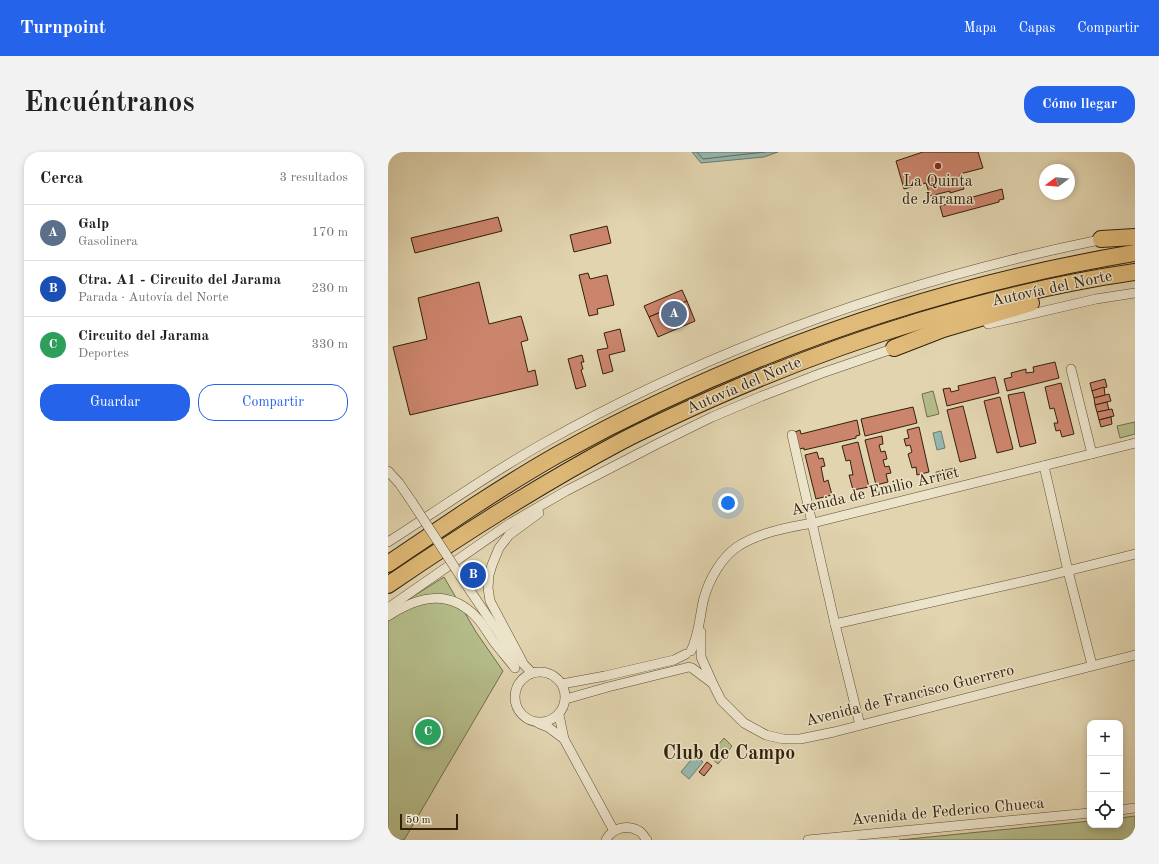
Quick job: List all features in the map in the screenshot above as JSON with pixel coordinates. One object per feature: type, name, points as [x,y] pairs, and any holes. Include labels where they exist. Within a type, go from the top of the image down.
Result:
[{"type":"highway","points":[[1102,239],[1135,237]]},
{"type":"highway","name":"Autovía del Norte","points":[[388,564],[470,508],[556,456],[647,409],[746,364],[862,320],[938,296],[1068,265],[1135,253]]},
{"type":"highway","name":"Autovía del Norte","points":[[388,585],[498,512],[576,466],[624,440],[743,385],[812,357],[900,327],[988,302],[1135,272]]},
{"type":"highway","points":[[894,348],[944,329],[1004,310],[1068,294],[1135,281]]},
{"type":"street","points":[[388,542],[492,474],[544,443],[614,406],[705,363],[801,324],[923,284],[985,266],[1102,239],[1135,233]]},
{"type":"street","points":[[388,608],[509,524],[566,491],[712,417],[822,372],[894,348],[1029,314],[1096,299],[1135,293]]},
{"type":"street","points":[[1071,369],[1092,454]]},
{"type":"street","points":[[792,435],[835,624],[860,725]]},
{"type":"street","name":"Avenida de Emilio Arriet","points":[[688,653],[696,640],[704,598],[711,580],[722,562],[737,547],[754,538],[786,528],[813,523],[1135,444]]},
{"type":"street","points":[[1044,466],[1092,665]]},
{"type":"street","points":[[519,683],[519,665],[490,601],[488,588],[492,565],[499,548],[509,535],[557,500],[606,470]]},
{"type":"street","points":[[388,471],[399,483],[412,502],[519,665]]},
{"type":"street","points":[[388,535],[467,484],[492,474]]},
{"type":"street","points":[[835,624],[1135,554]]},
{"type":"street","points":[[388,616],[408,604],[424,599],[438,598],[451,600],[468,610],[479,620],[519,665],[532,673]]},
{"type":"street","points":[[566,698],[700,665],[702,640],[700,625]]},
{"type":"street","points":[[562,684],[674,660],[688,653],[697,652],[713,684]]},
{"type":"street","points":[[688,653],[684,661],[691,668]]},
{"type":"street","name":"Avenida de Francisco Guerrero","points":[[691,668],[713,684],[721,700],[744,723],[766,735],[783,739],[800,739],[1135,655]]},
{"type":"street","points":[[535,722],[552,720],[559,715],[566,698],[565,691],[557,677],[540,671],[524,677],[519,683],[516,690],[516,704],[524,716],[535,722],[548,727],[564,739]]},
{"type":"street","points":[[559,715],[564,739],[614,831]]},
{"type":"street","points":[[1123,810],[1135,808]]},
{"type":"street","name":"Avenida de Federico Chueca","points":[[808,840],[1087,813]]},
{"type":"street","points":[[606,840],[614,831],[622,827],[640,831],[647,840]]},
{"type":"green space","points":[[933,391],[939,414],[927,417],[922,394]]},
{"type":"green space","points":[[1135,422],[1135,434],[1120,438],[1117,426]]},
{"type":"green space","points":[[954,468],[956,477],[938,481],[936,472]]},
{"type":"green space","points":[[444,577],[476,632],[503,671],[404,840],[388,840],[388,612]]},
{"type":"green space","points":[[724,738],[732,746],[718,764],[709,756]]},
{"type":"green space","points":[[1135,816],[1135,840],[899,840],[1087,821],[1087,828],[1123,828],[1123,818]]},
{"type":"water","points":[[692,152],[778,152],[764,157],[701,163]]},
{"type":"water","points":[[941,431],[945,448],[937,450],[933,433]]},
{"type":"water","points":[[695,755],[703,762],[689,779],[681,772]]},
{"type":"building","points":[[923,152],[978,152],[983,168],[960,174],[964,189],[950,193],[950,191],[930,196],[926,183],[904,189],[896,161]]},
{"type":"building","points":[[1002,189],[1004,199],[999,200],[999,202],[943,217],[940,206]]},
{"type":"building","points":[[498,217],[502,231],[415,253],[411,238]]},
{"type":"building","points":[[607,226],[611,243],[574,252],[570,235]]},
{"type":"building","points":[[588,273],[590,279],[607,275],[614,305],[597,309],[598,314],[589,316],[579,275]]},
{"type":"building","points":[[479,282],[489,324],[521,316],[528,340],[521,342],[528,372],[535,370],[538,385],[410,415],[393,347],[427,339],[418,298]]},
{"type":"building","points":[[682,290],[687,301],[649,317],[644,306]]},
{"type":"building","points":[[687,301],[695,321],[658,337],[649,317]]},
{"type":"building","points":[[620,329],[625,351],[609,355],[613,371],[603,374],[597,350],[608,348],[604,333]]},
{"type":"building","points":[[582,355],[584,362],[581,362],[583,369],[581,370],[586,386],[576,389],[568,359]]},
{"type":"building","points":[[1055,362],[1059,378],[1007,391],[1004,379],[1012,377],[1011,373],[1026,369],[1026,373],[1034,372],[1033,367]]},
{"type":"building","points":[[995,377],[999,393],[947,406],[943,389],[950,388],[951,392],[959,390],[958,386]]},
{"type":"building","points":[[1105,379],[1107,387],[1092,391],[1090,383]]},
{"type":"building","points":[[1061,383],[1074,434],[1062,437],[1060,430],[1056,431],[1054,423],[1058,423],[1054,408],[1050,409],[1045,387]]},
{"type":"building","points":[[1104,387],[1105,395],[1094,398],[1092,391]]},
{"type":"building","points":[[1024,392],[1036,443],[1020,447],[1008,395]]},
{"type":"building","points":[[1109,394],[1111,401],[1095,405],[1094,398]]},
{"type":"building","points":[[1000,397],[1013,449],[997,453],[984,401]]},
{"type":"building","points":[[1107,402],[1109,410],[1097,412],[1095,405]]},
{"type":"building","points":[[963,406],[976,458],[960,462],[947,410]]},
{"type":"building","points":[[913,407],[917,423],[865,436],[861,419]]},
{"type":"building","points":[[1112,409],[1114,416],[1099,420],[1097,412]]},
{"type":"building","points":[[1111,417],[1112,424],[1101,427],[1099,420]]},
{"type":"building","points":[[857,420],[860,435],[856,436],[856,438],[804,450],[804,448],[799,449],[795,432],[800,430],[801,434]]},
{"type":"building","points":[[919,427],[929,472],[917,475],[916,467],[912,468],[908,454],[912,452],[910,445],[906,446],[904,439],[909,438],[907,430]]},
{"type":"building","points":[[882,436],[883,444],[879,445],[881,452],[885,451],[887,459],[883,460],[885,467],[889,466],[891,473],[886,474],[888,482],[876,485],[865,440]]},
{"type":"building","points":[[858,442],[869,487],[853,490],[849,475],[853,475],[850,460],[846,461],[842,446]]},
{"type":"building","points":[[817,452],[819,459],[823,458],[825,466],[821,467],[824,482],[828,480],[832,495],[816,499],[805,455]]},
{"type":"building","points":[[707,762],[712,766],[704,776],[699,772]]},
{"type":"place","name":"La Quinta de Jarama","points":[[938,166]]},
{"type":"place","name":"Galp","points":[[674,314]]},
{"type":"place","name":"Ctra. A1 - Circuito del Jarama","points":[[473,575]]},
{"type":"place","name":"Circuito del Jarama","points":[[428,732]]},
{"type":"district","name":"Club de Campo","points":[[729,754]]}]
